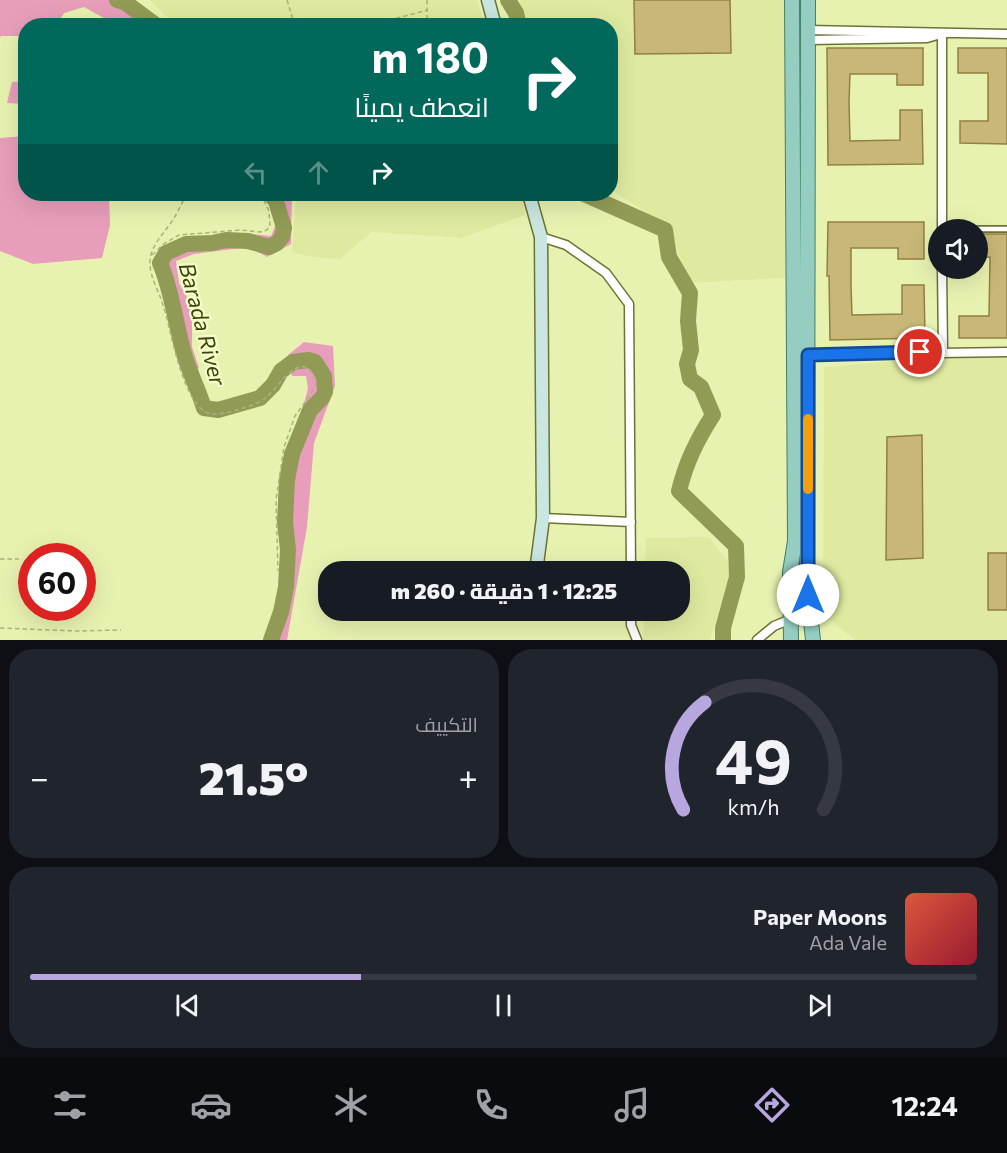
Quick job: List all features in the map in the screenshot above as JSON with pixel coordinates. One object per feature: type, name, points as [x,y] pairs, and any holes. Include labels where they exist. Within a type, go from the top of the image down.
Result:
[{"type":"main road","points":[[791,640],[790,572],[795,541],[792,0]]},
{"type":"main road","points":[[808,0],[807,584],[813,640]]},
{"type":"street","points":[[488,0],[493,18]]},
{"type":"street","points":[[496,0],[500,18]]},
{"type":"street","points":[[808,35],[927,38],[942,34],[1007,34]]},
{"type":"street","points":[[942,34],[942,219]]},
{"type":"street","points":[[531,201],[541,237],[543,518],[537,561]]},
{"type":"street","points":[[541,237],[566,245],[606,273],[629,304],[631,561]]},
{"type":"street","points":[[942,279],[943,352]]},
{"type":"street","points":[[808,355],[1007,352]]},
{"type":"street","points":[[543,518],[631,522]]},
{"type":"street","points":[[758,640],[774,626],[790,619]]},
{"type":"street","points":[[631,621],[637,640]]},
{"type":"lane","points":[[988,229],[1007,229]]},
{"type":"path","points":[[287,0],[293,18]]},
{"type":"path","points":[[427,0],[428,18]]},
{"type":"path","points":[[398,18],[428,10]]},
{"type":"path","points":[[183,201],[175,217],[153,248],[151,273],[192,398],[204,412],[222,413],[264,400],[288,372],[295,369],[307,368],[314,376],[315,387],[295,416],[284,447],[279,474],[276,500],[278,571]]},
{"type":"path","points":[[151,255],[179,235],[267,230],[270,226],[269,211],[264,201]]},
{"type":"path","points":[[0,559],[18,559]]},
{"type":"path","points":[[0,628],[121,630]]},
{"type":"shaded area","points":[[0,0],[126,0],[158,18],[104,18],[84,7],[64,13],[61,18],[18,18],[18,36],[1,36],[0,38]]},
{"type":"shaded area","points":[[150,0],[477,0],[483,18],[168,18]]},
{"type":"shaded area","points":[[519,0],[785,0],[785,278],[688,283],[671,228],[618,194],[618,18],[525,18]]},
{"type":"shaded area","points":[[12,82],[18,82],[18,104],[7,103]]},
{"type":"shaded area","points":[[18,137],[18,201],[109,201],[110,225],[102,258],[33,264],[0,251],[0,138]]},
{"type":"shaded area","points":[[268,201],[292,201],[291,244],[267,257],[249,247],[194,254],[176,261],[179,283],[192,306],[192,347],[199,368],[186,373],[169,303],[156,265],[163,250],[189,238],[251,234],[271,236],[276,224]]},
{"type":"shaded area","points":[[296,201],[524,201],[525,215],[461,238],[372,232],[340,259],[312,257],[292,252]]},
{"type":"shaded area","points":[[304,342],[333,346],[335,386],[314,443],[307,527],[287,640],[269,640],[282,584],[282,493],[308,388],[306,376],[292,376],[288,355]]},
{"type":"shaded area","points":[[954,356],[1007,356],[1007,640],[855,640],[823,614],[824,367]]},
{"type":"shaded area","points":[[709,537],[732,567],[710,640],[643,640],[644,621],[690,621],[690,561],[645,561],[646,538]]},
{"type":"building","points":[[634,0],[730,0],[731,53],[635,54]]},
{"type":"building","points":[[827,48],[923,48],[923,85],[897,85],[897,74],[850,74],[849,102],[850,141],[900,140],[900,110],[922,110],[923,164],[828,165]]},
{"type":"building","points":[[958,48],[1007,48],[1007,144],[960,143],[960,121],[988,121],[988,73],[958,73]]},
{"type":"building","points":[[828,222],[924,222],[924,259],[898,259],[898,248],[851,248],[851,286],[852,315],[902,314],[902,285],[924,285],[925,338],[830,340],[829,276],[827,276]]},
{"type":"building","points":[[988,234],[1007,234],[1007,338],[959,338],[959,316],[989,316],[990,257],[988,257]]},
{"type":"building","points":[[922,435],[923,558],[886,560],[887,437]]},
{"type":"building","points":[[988,553],[1007,553],[1007,610],[988,610]]},
{"type":"waterway","name":"Barada River","points":[[117,0],[126,3],[146,18]]},
{"type":"waterway","name":"Barada River","points":[[508,0],[517,18]]},
{"type":"waterway","name":"Barada River","points":[[271,640],[281,612],[286,587],[288,550],[285,522],[287,480],[292,454],[310,410],[325,392],[324,376],[315,362],[308,360],[293,362],[281,371],[273,385],[260,398],[218,410],[204,408],[185,357],[160,263],[166,253],[186,244],[226,240],[248,241],[269,247],[277,243],[282,237],[284,228],[276,201]]},
{"type":"waterway","name":"Barada River","points":[[600,201],[665,230],[669,257],[690,293],[688,321],[691,350],[687,364],[690,379],[701,387],[713,415],[693,452],[679,491],[736,546],[737,577],[723,628],[723,640]]},
{"type":"slow traffic","points":[[808,419],[808,489]]},
{"type":"route","points":[[808,595],[808,355],[920,352]]}]
